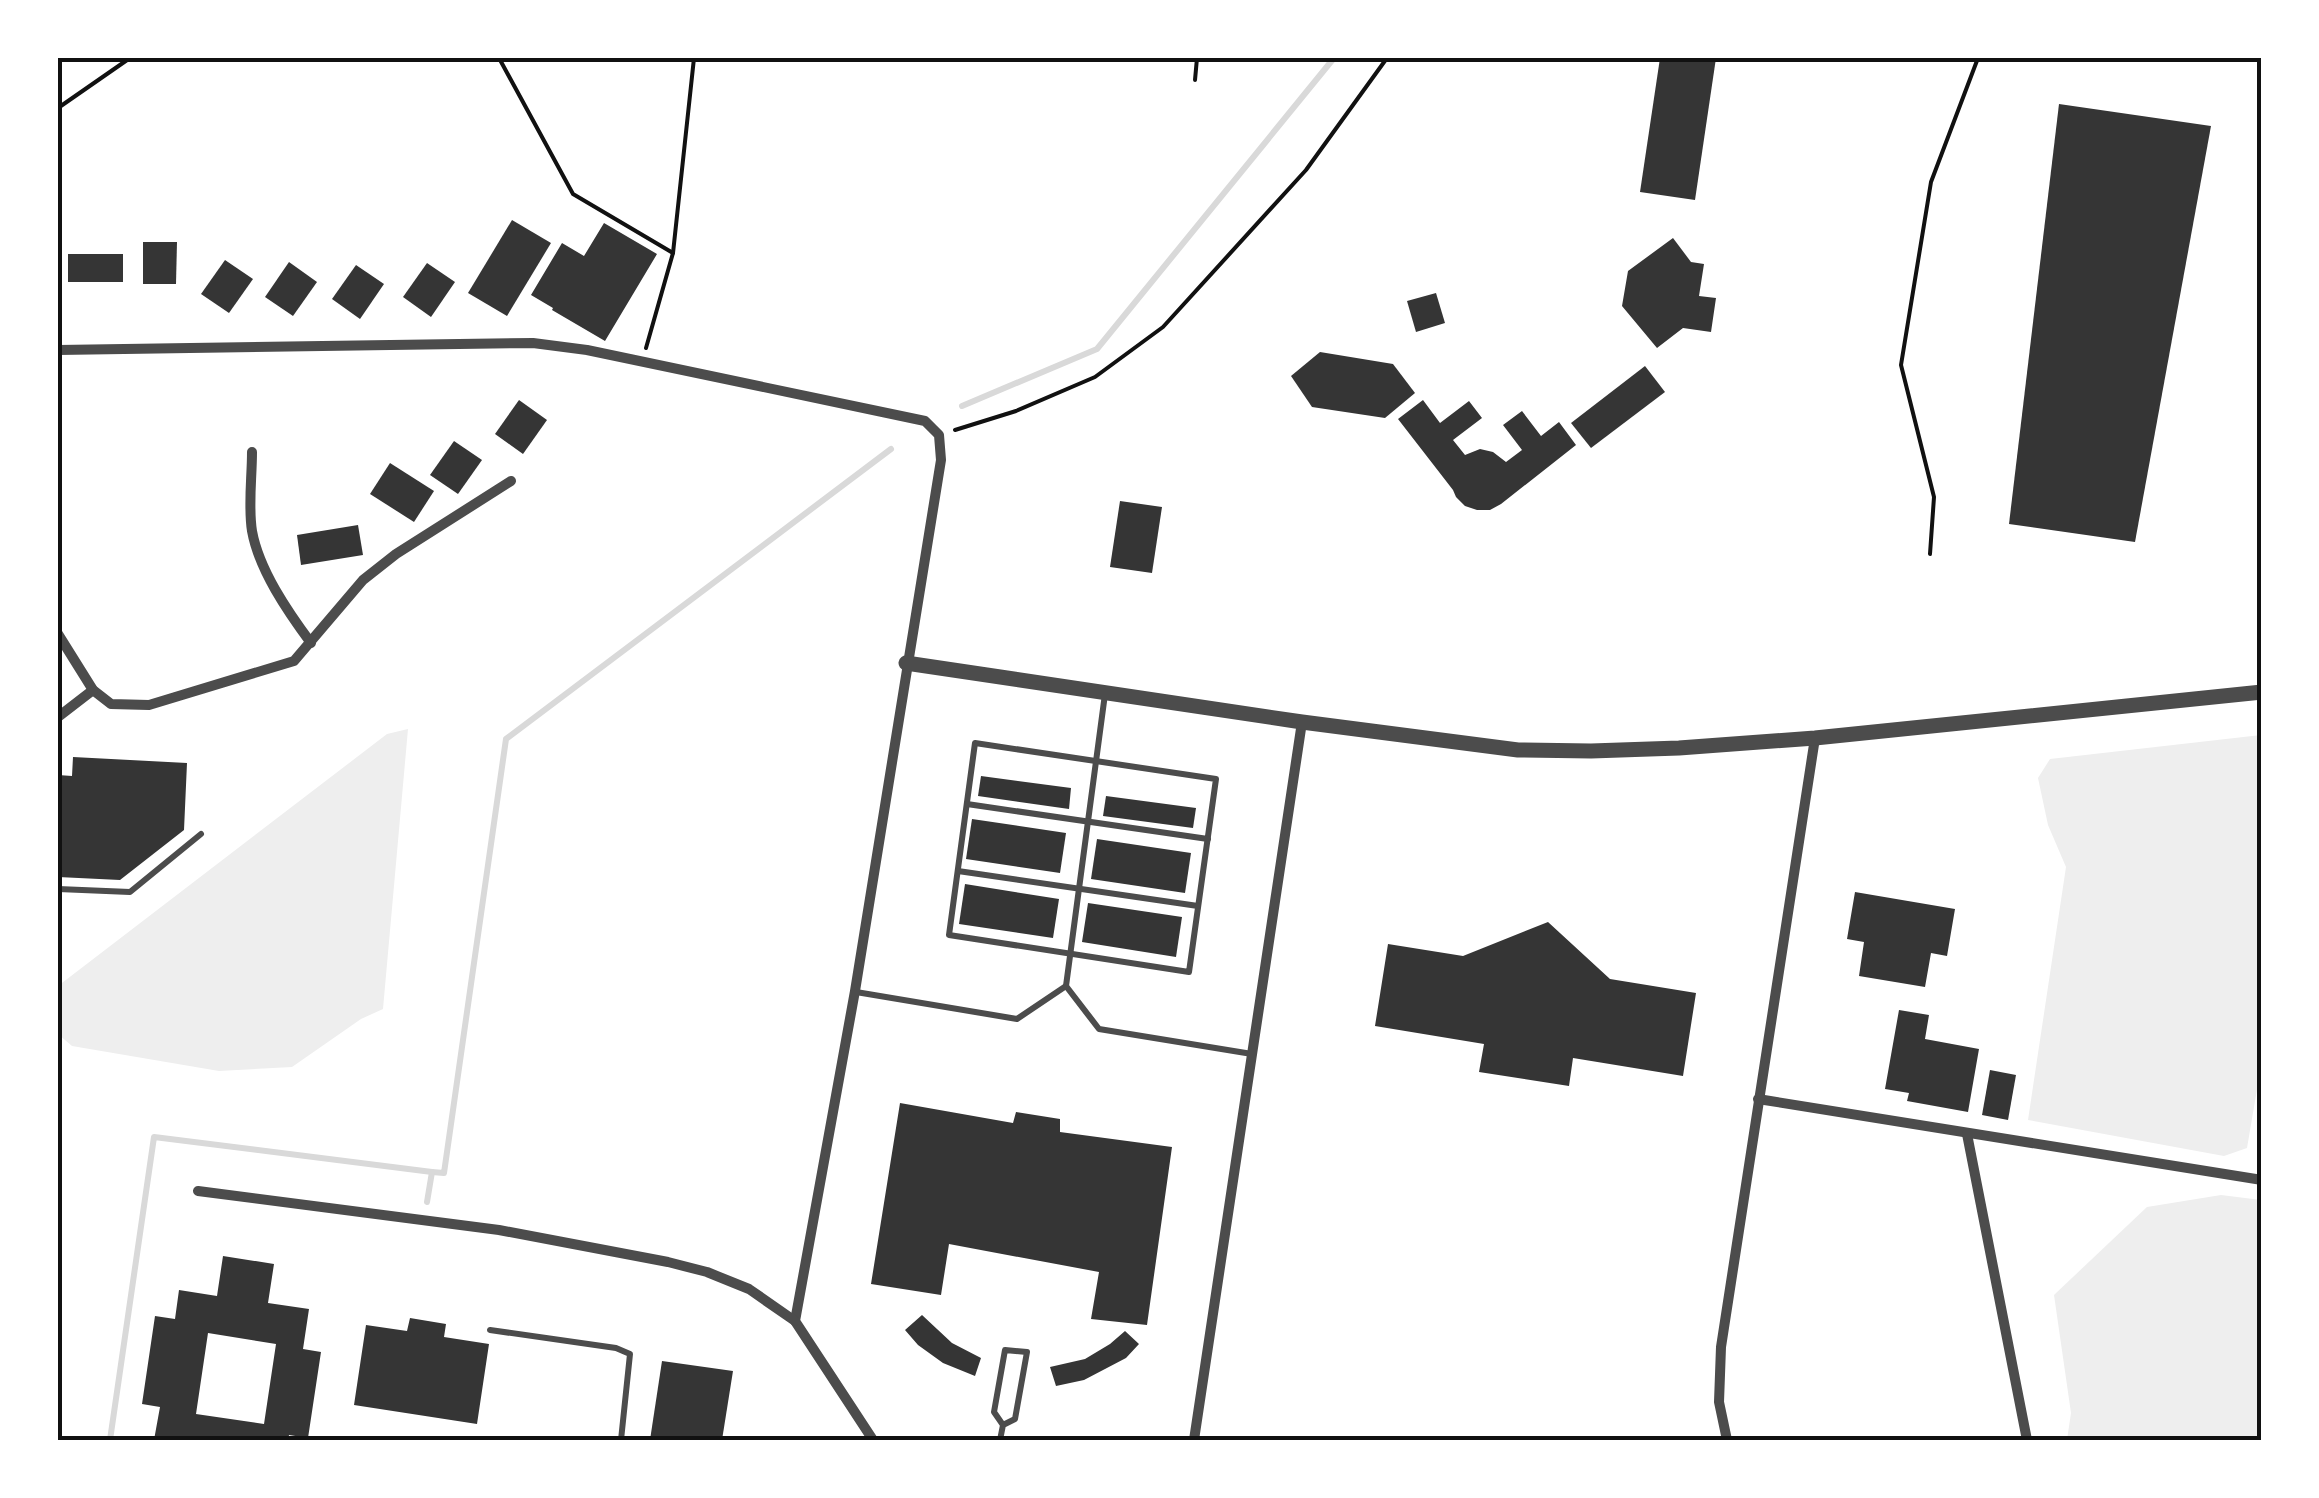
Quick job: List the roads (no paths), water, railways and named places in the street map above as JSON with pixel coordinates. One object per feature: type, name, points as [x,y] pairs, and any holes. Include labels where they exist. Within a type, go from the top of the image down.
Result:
[{"type":"street","points":[[58,350],[533,343],[586,350],[925,421],[939,435],[941,460],[855,992],[795,1321]]},
{"type":"street","points":[[252,452],[251,528],[256,548],[286,610],[311,643]]},
{"type":"street","points":[[58,634],[92,690],[111,704],[149,704],[294,661],[363,580],[396,554],[511,482]]},
{"type":"street","points":[[906,663],[1302,722],[1518,750],[1591,752],[1815,738],[2262,692]]},
{"type":"street","points":[[58,717],[92,690]]},
{"type":"street","points":[[1194,1440],[1302,722]]},
{"type":"street","points":[[1727,1440],[1720,1402],[1722,1347],[1815,738]]},
{"type":"street","points":[[1758,1099],[2262,1180]]},
{"type":"street","points":[[1968,1134],[2027,1440]]},
{"type":"street","points":[[198,1191],[499,1230],[706,1272],[749,1289],[795,1321],[873,1440]]},
{"type":"lane","points":[[1105,693],[1066,986],[1099,1029],[1252,1054]]},
{"type":"lane","points":[[975,743],[1216,778],[1189,972],[949,934],[967,804],[975,743]]},
{"type":"lane","points":[[967,804],[1208,840]]},
{"type":"lane","points":[[58,888],[130,892],[201,834]]},
{"type":"lane","points":[[958,871],[1198,906]]},
{"type":"lane","points":[[855,992],[1017,1019],[1066,986]]},
{"type":"lane","points":[[490,1330],[616,1348],[630,1354],[620,1440]]},
{"type":"lane","points":[[1000,1440],[1003,1424],[994,1412],[1005,1350],[1028,1352],[1014,1419],[1003,1424]]},
{"type":"waterway","points":[[962,406],[1097,349],[1334,58]]},
{"type":"waterway","points":[[427,1202],[432,1172],[444,1173],[506,739],[891,449]]},
{"type":"waterway","points":[[110,1440],[154,1137],[432,1172]]}]
